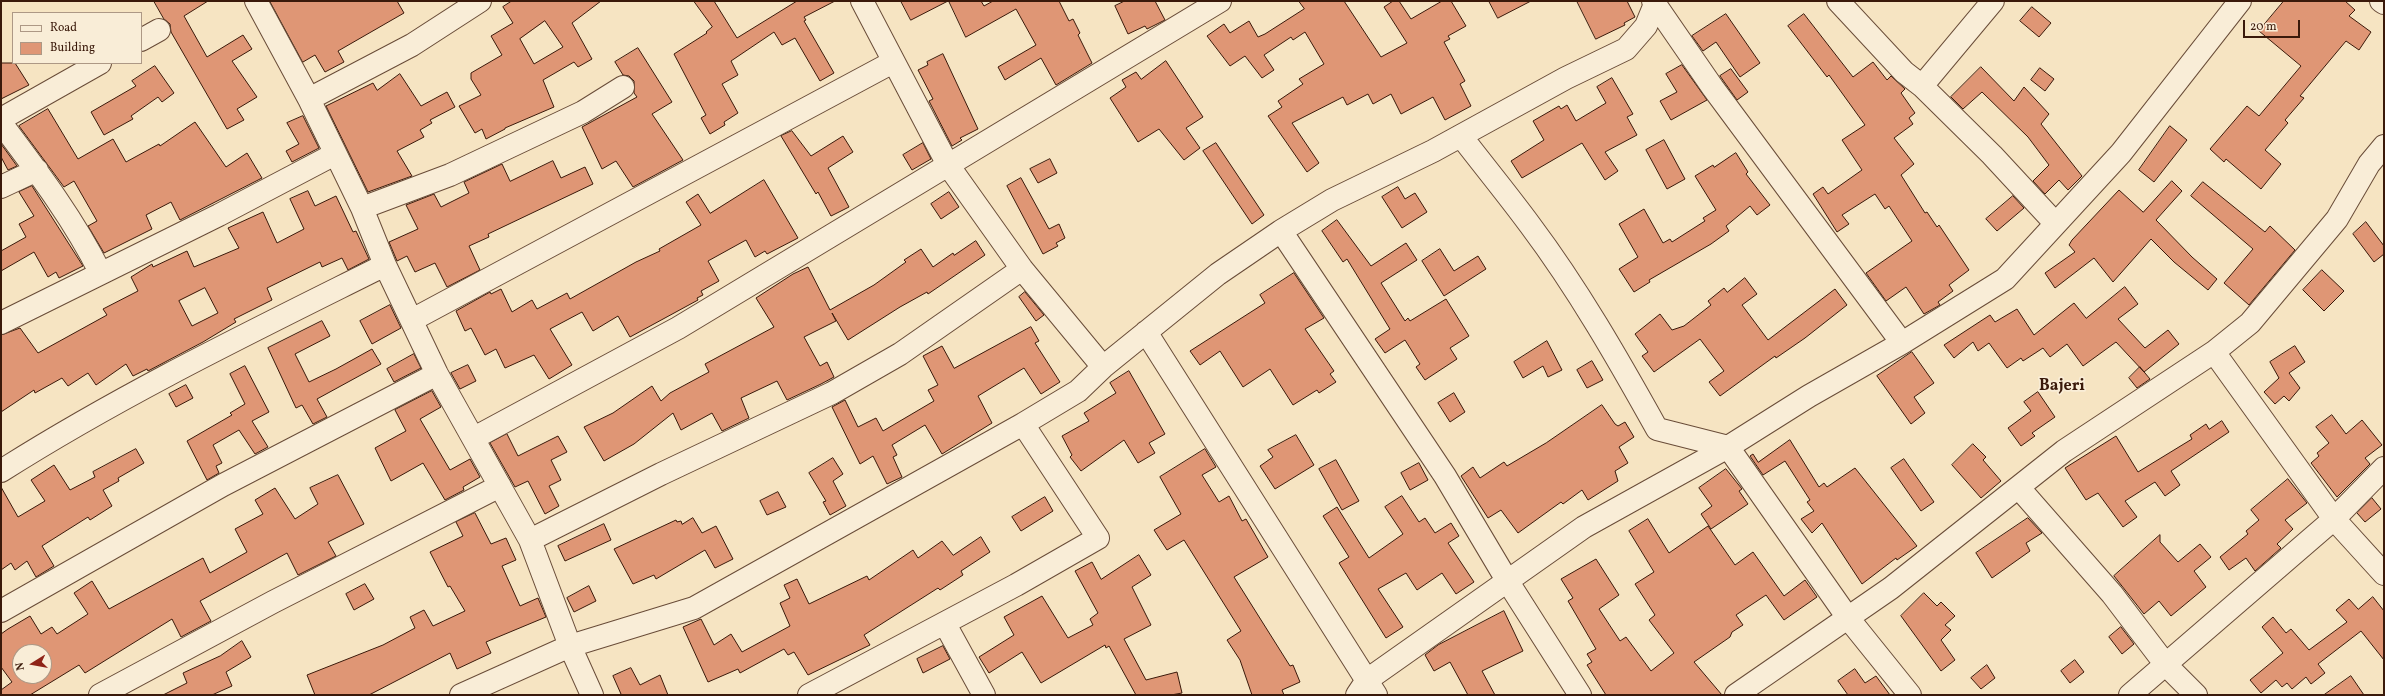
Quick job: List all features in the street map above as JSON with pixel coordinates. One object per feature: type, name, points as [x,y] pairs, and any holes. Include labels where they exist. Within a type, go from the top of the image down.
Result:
[{"type":"street","points":[[256,1],[308,99],[362,208],[385,265],[437,374],[530,540],[570,646],[592,695]]},
{"type":"street","points":[[308,99],[412,45],[480,1]]},
{"type":"street","points":[[862,1],[948,165],[1022,269],[1103,367]]},
{"type":"street","points":[[474,438],[678,328],[1220,1]]},
{"type":"street","points":[[1838,1],[1904,72],[1922,86],[1992,155],[2055,223]]},
{"type":"street","points":[[1922,86],[1993,1]]},
{"type":"street","points":[[1146,332],[1367,690],[1491,591],[1508,582],[1584,527],[1728,447],[1809,396],[1902,343],[2005,279],[2055,223],[2121,154],[2240,1]]},
{"type":"street","points":[[1654,2],[1713,88],[1902,343]]},
{"type":"street","points":[[461,695],[570,646],[694,608],[1023,424],[1078,391],[1103,367],[1218,274],[1332,200],[1461,136],[1566,78],[1626,49],[1646,26],[1654,2]]},
{"type":"street","points":[[412,320],[893,62]]},
{"type":"street","points":[[1,119],[98,64]]},
{"type":"street","points":[[362,208],[450,175],[582,112],[622,87]]},
{"type":"street","points":[[1,123],[52,190],[84,239],[100,272]]},
{"type":"street","points":[[1461,136],[1531,225],[1613,349],[1657,429],[1728,447],[1848,618],[1910,695]]},
{"type":"street","points":[[1736,695],[1891,588],[2064,451],[2214,352],[2250,323],[2337,219],[2369,164],[2384,146]]},
{"type":"street","points":[[1,323],[100,272],[214,217],[335,154]]},
{"type":"street","points":[[1,188],[37,170]]},
{"type":"street","points":[[1281,232],[1445,476],[1508,582],[1580,695]]},
{"type":"street","points":[[1,471],[66,430],[207,354],[385,265]]},
{"type":"street","points":[[530,540],[661,474],[832,393],[900,354],[1022,269]]},
{"type":"street","points":[[2214,352],[2334,519],[2384,574]]},
{"type":"street","points":[[1,611],[223,485],[437,374]]},
{"type":"street","points":[[809,695],[842,688],[945,624],[1098,538],[1023,424]]},
{"type":"street","points":[[2130,695],[2334,519],[2384,468]]},
{"type":"street","points":[[100,695],[273,602],[500,486]]},
{"type":"street","points":[[2019,488],[2112,594],[2166,665],[2196,695]]},
{"type":"street","points":[[945,624],[984,695]]},
{"type":"building","points":[[154,1],[208,1],[184,16],[207,57],[243,35],[252,49],[232,61],[257,97],[237,109],[244,120],[227,129],[171,32],[170,24],[164,19]]},
{"type":"building","points":[[270,1],[397,1],[404,13],[338,51],[344,62],[325,72],[315,55],[303,62]]},
{"type":"building","points":[[512,1],[601,1],[572,23],[592,59],[578,67],[574,62],[543,80],[554,107],[505,128],[486,139],[482,129],[475,133],[459,106],[481,95],[471,79],[471,73],[502,55],[491,36],[513,23],[503,7]],"holes":[[[545,21],[563,47],[534,64],[520,39]]]},
{"type":"building","points":[[694,1],[714,1],[737,38],[797,1],[835,1],[804,17],[806,20],[804,21],[834,73],[820,81],[795,38],[782,45],[774,32],[731,61],[738,75],[722,84],[738,113],[724,122],[725,125],[710,134],[701,118],[706,115],[674,54],[707,33],[706,32],[712,27]]},
{"type":"building","points":[[901,1],[948,1],[911,20]]},
{"type":"building","points":[[949,1],[981,1],[984,6],[993,1],[1059,1],[1069,21],[1073,19],[1080,33],[1078,35],[1092,63],[1056,85],[1041,58],[1005,80],[998,67],[1036,45],[1016,9],[966,37]]},
{"type":"building","points":[[1125,1],[1155,1],[1165,20],[1147,29],[1145,26],[1128,34],[1115,6]]},
{"type":"building","points":[[1299,1],[1344,1],[1381,57],[1407,43],[1384,7],[1393,1],[1399,1],[1411,19],[1442,1],[1451,1],[1466,26],[1448,36],[1450,39],[1444,42],[1465,81],[1460,84],[1471,106],[1445,120],[1433,97],[1401,114],[1391,94],[1373,104],[1368,94],[1347,105],[1343,97],[1292,123],[1319,163],[1307,172],[1268,116],[1282,107],[1278,101],[1303,84],[1299,79],[1324,64],[1305,32],[1293,40],[1291,37],[1264,55],[1274,70],[1262,78],[1245,56],[1230,66],[1207,36],[1224,24],[1230,33],[1249,21],[1258,37],[1304,9]]},
{"type":"building","points":[[1489,1],[1531,1],[1498,18]]},
{"type":"building","points":[[1577,1],[1627,1],[1635,17],[1624,23],[1625,25],[1596,39]]},
{"type":"building","points":[[2284,1],[2345,1],[2355,10],[2349,16],[2371,32],[2359,50],[2346,41],[2300,96],[2304,98],[2285,120],[2288,123],[2265,150],[2281,164],[2261,189],[2226,159],[2224,162],[2210,149],[2247,106],[2259,116],[2301,66],[2259,31]]},
{"type":"building","points":[[2032,7],[2051,23],[2039,37],[2020,21]]},
{"type":"building","points":[[1726,14],[1760,63],[1740,77],[1716,42],[1703,51],[1692,36]]},
{"type":"building","points":[[1804,14],[1853,77],[1873,62],[1887,80],[1891,76],[1905,89],[1901,93],[1915,113],[1909,118],[1913,124],[1894,138],[1914,164],[1901,175],[1925,213],[1927,212],[1937,227],[1939,225],[1969,270],[1949,285],[1953,291],[1938,302],[1940,305],[1924,314],[1906,287],[1886,301],[1866,273],[1912,241],[1889,206],[1885,209],[1875,194],[1842,215],[1849,224],[1837,232],[1813,194],[1823,187],[1828,194],[1862,170],[1842,140],[1865,125],[1829,75],[1827,77],[1788,26]]},
{"type":"building","points":[[638,48],[672,102],[652,114],[683,160],[633,187],[616,161],[602,169],[582,127],[637,97],[634,93],[634,81],[629,76],[623,75],[615,62]]},
{"type":"building","points":[[943,54],[978,129],[960,138],[962,140],[952,146],[929,101],[933,99],[918,70],[928,65],[927,62]]},
{"type":"building","points":[[1166,61],[1203,117],[1186,128],[1200,148],[1184,160],[1159,129],[1138,142],[1110,98],[1126,87],[1122,80],[1136,72],[1141,79]]},
{"type":"building","points":[[1,63],[16,64],[29,85],[1,99]]},
{"type":"building","points":[[1682,65],[1707,100],[1671,120],[1660,101],[1677,92],[1666,74]]},
{"type":"building","points":[[155,66],[174,93],[162,102],[158,97],[131,116],[133,119],[104,135],[91,112],[136,86],[132,81]]},
{"type":"building","points":[[1981,67],[2014,101],[2024,87],[2049,114],[2041,124],[2082,176],[2068,190],[2059,180],[2045,194],[2033,181],[2049,165],[2028,137],[1982,92],[1963,109],[1951,97]]},
{"type":"building","points":[[2040,68],[2054,79],[2045,91],[2031,80]]},
{"type":"building","points":[[1731,69],[1748,92],[1737,100],[1720,76]]},
{"type":"building","points":[[400,74],[421,106],[447,92],[455,107],[430,120],[432,123],[420,130],[424,137],[397,151],[412,176],[368,192],[326,106],[373,83],[377,90]]},
{"type":"building","points":[[1612,78],[1633,114],[1627,117],[1637,135],[1605,152],[1618,171],[1605,180],[1582,143],[1522,178],[1511,161],[1544,140],[1533,121],[1559,106],[1561,109],[1567,105],[1576,121],[1606,103],[1597,87]]},
{"type":"building","points":[[48,109],[78,159],[113,139],[126,162],[159,144],[160,146],[195,122],[226,167],[247,153],[262,178],[180,220],[171,202],[146,215],[152,229],[104,253],[88,226],[97,221],[74,181],[64,187],[19,126]]},
{"type":"building","points":[[303,116],[319,148],[292,162],[286,151],[299,144],[287,123]]},
{"type":"building","points":[[2170,126],[2187,140],[2154,182],[2139,170]]},
{"type":"building","points":[[792,131],[811,156],[843,136],[853,152],[828,168],[849,207],[831,216],[818,192],[816,194],[781,136]]},
{"type":"building","points":[[1664,140],[1685,179],[1667,189],[1646,150]]},
{"type":"building","points":[[923,143],[931,159],[912,170],[903,155]]},
{"type":"building","points":[[1216,143],[1264,215],[1252,224],[1203,151]]},
{"type":"building","points":[[1,144],[17,166],[8,170],[1,157]]},
{"type":"building","points":[[1736,153],[1748,172],[1746,174],[1770,205],[1757,215],[1750,206],[1726,226],[1729,231],[1711,244],[1649,280],[1650,282],[1634,292],[1619,269],[1638,257],[1619,224],[1644,209],[1663,243],[1670,239],[1672,242],[1705,221],[1703,218],[1716,210],[1695,176],[1713,165],[1714,167]]},
{"type":"building","points":[[1050,159],[1057,173],[1038,183],[1030,169]]},
{"type":"building","points":[[553,161],[561,178],[585,167],[593,184],[488,234],[489,237],[469,246],[480,270],[447,287],[435,263],[415,272],[407,256],[397,261],[389,242],[418,229],[406,205],[434,194],[441,207],[469,193],[464,182],[502,164],[510,181]]},
{"type":"building","points":[[1021,178],[1049,229],[1059,224],[1065,238],[1056,243],[1058,246],[1043,254],[1007,186]]},
{"type":"building","points":[[764,180],[798,238],[767,254],[765,251],[755,257],[746,240],[708,261],[719,281],[701,291],[703,295],[697,298],[698,300],[630,337],[618,316],[593,331],[582,312],[550,329],[572,365],[549,379],[534,355],[505,368],[496,349],[485,355],[471,328],[465,331],[456,311],[490,292],[491,294],[501,289],[512,312],[532,300],[537,309],[567,293],[570,299],[636,262],[660,251],[659,249],[701,225],[686,202],[698,194],[710,213]]},
{"type":"building","points":[[2172,181],[2182,191],[2156,220],[2192,257],[2217,279],[2208,290],[2174,262],[2151,239],[2113,282],[2094,258],[2055,288],[2045,273],[2075,252],[2069,245],[2072,240],[2119,190],[2143,212]]},
{"type":"building","points":[[2203,182],[2265,232],[2270,226],[2295,250],[2249,305],[2224,283],[2253,249],[2191,196]]},
{"type":"building","points":[[32,186],[83,266],[59,278],[56,272],[48,277],[34,252],[1,271],[1,251],[26,237],[19,224],[34,216],[19,192]]},
{"type":"building","points":[[1398,187],[1405,199],[1415,193],[1427,212],[1402,228],[1382,197]]},
{"type":"building","points":[[308,191],[315,206],[336,196],[353,232],[356,231],[369,259],[348,270],[342,258],[322,267],[320,262],[267,288],[272,300],[234,319],[236,322],[203,342],[148,371],[147,369],[133,376],[126,364],[96,385],[88,373],[68,386],[62,378],[35,393],[34,390],[1,412],[1,335],[20,328],[38,353],[107,315],[103,309],[138,291],[131,277],[152,264],[153,267],[187,251],[194,267],[239,248],[228,228],[263,212],[277,243],[304,229],[290,199]],"holes":[[[205,288],[218,313],[192,326],[179,301]]]},
{"type":"building","points":[[949,192],[959,207],[941,219],[931,204]]},
{"type":"building","points":[[2013,196],[2024,208],[1997,231],[1986,219]]},
{"type":"building","points":[[1337,220],[1371,266],[1406,243],[1417,260],[1381,283],[1405,321],[1408,318],[1410,321],[1446,299],[1469,336],[1450,348],[1457,359],[1425,380],[1416,367],[1420,364],[1405,340],[1385,353],[1375,339],[1390,329],[1347,259],[1343,262],[1322,231]]},
{"type":"building","points":[[2366,222],[2384,246],[2384,254],[2374,262],[2353,234]]},
{"type":"building","points":[[976,241],[985,255],[928,294],[927,292],[900,307],[848,340],[832,313],[836,321],[804,337],[820,366],[827,362],[834,377],[787,400],[777,381],[741,398],[749,418],[722,431],[712,413],[681,430],[673,413],[634,444],[604,461],[584,427],[613,413],[652,386],[661,401],[670,393],[709,372],[705,364],[774,327],[756,298],[793,274],[808,267],[830,310],[874,285],[906,262],[904,260],[921,249],[933,267],[953,253],[954,255]]},
{"type":"building","points":[[1440,249],[1454,271],[1478,256],[1486,269],[1444,296],[1422,261]]},
{"type":"building","points":[[2322,270],[2344,291],[2324,311],[2303,290]]},
{"type":"building","points":[[1294,273],[1324,318],[1305,329],[1334,371],[1330,374],[1336,382],[1319,393],[1317,390],[1293,405],[1270,369],[1243,387],[1220,351],[1200,365],[1190,351],[1265,303],[1260,295]]},
{"type":"building","points":[[1745,278],[1757,294],[1742,305],[1768,340],[1835,289],[1847,305],[1805,338],[1776,358],[1775,356],[1720,396],[1709,382],[1724,371],[1700,339],[1654,372],[1642,356],[1648,352],[1635,334],[1660,314],[1672,330],[1684,326],[1711,305],[1708,301],[1724,288],[1727,292]]},
{"type":"building","points":[[2125,287],[2138,304],[2118,319],[2145,348],[2168,330],[2179,344],[2144,372],[2116,342],[2083,366],[2067,344],[2050,357],[2043,348],[2023,361],[2021,358],[2007,368],[1989,343],[1978,351],[1973,342],[1954,358],[1944,345],[1990,315],[1995,322],[2017,309],[2034,335],[2074,303],[2086,318]]},
{"type":"building","points":[[1025,292],[1044,315],[1036,321],[1019,297]]},
{"type":"building","points":[[390,305],[401,328],[372,344],[360,321]]},
{"type":"building","points":[[322,321],[330,336],[295,354],[309,382],[372,349],[381,364],[317,399],[327,417],[313,424],[302,405],[296,408],[268,348]]},
{"type":"building","points":[[1031,327],[1039,341],[1035,343],[1060,382],[1041,394],[1024,368],[978,396],[992,423],[942,454],[925,425],[892,445],[897,455],[893,457],[902,477],[887,484],[873,456],[860,464],[832,407],[845,400],[858,427],[876,418],[883,431],[934,401],[928,390],[938,385],[923,356],[942,346],[954,368]]},
{"type":"building","points":[[1547,341],[1562,370],[1548,377],[1543,366],[1523,378],[1514,362]]},
{"type":"building","points":[[2295,346],[2305,362],[2289,373],[2300,388],[2289,401],[2284,396],[2275,404],[2264,392],[2279,378],[2270,362]]},
{"type":"building","points":[[1912,352],[1934,383],[1914,397],[1925,413],[1911,424],[1877,376]]},
{"type":"building","points":[[414,354],[421,368],[394,382],[387,369]]},
{"type":"building","points":[[1592,361],[1603,380],[1587,388],[1577,370]]},
{"type":"building","points":[[468,365],[476,381],[460,389],[451,373]]},
{"type":"building","points":[[245,366],[269,412],[252,421],[268,447],[255,454],[239,430],[213,445],[222,463],[216,466],[219,473],[207,480],[187,441],[232,415],[230,413],[245,404],[230,374]]},
{"type":"building","points":[[2140,367],[2150,379],[2137,388],[2129,378]]},
{"type":"building","points":[[1129,371],[1165,434],[1149,443],[1155,453],[1138,463],[1124,440],[1081,471],[1070,457],[1072,455],[1062,436],[1089,421],[1084,413],[1116,393],[1110,383]]},
{"type":"building","points":[[186,385],[193,398],[176,407],[169,394]]},
{"type":"building","points":[[432,391],[441,407],[420,419],[450,470],[470,459],[480,477],[463,487],[464,490],[445,500],[423,463],[391,481],[375,448],[406,431],[395,410]]},
{"type":"building","points":[[2038,392],[2055,417],[2032,433],[2035,436],[2021,446],[2008,428],[2031,411],[2024,402]]},
{"type":"building","points":[[1454,393],[1465,412],[1450,422],[1438,403]]},
{"type":"building","points":[[1602,405],[1615,424],[1618,426],[1625,422],[1634,437],[1619,447],[1628,463],[1615,471],[1618,481],[1588,500],[1582,490],[1563,504],[1561,502],[1518,533],[1501,510],[1488,518],[1461,476],[1473,467],[1480,478],[1504,462],[1507,466],[1546,443]]},
{"type":"building","points":[[2332,415],[2346,434],[2362,420],[2382,445],[2365,458],[2370,464],[2337,497],[2311,463],[2319,456],[2317,453],[2329,443],[2316,427]]},
{"type":"building","points":[[2222,421],[2229,432],[2171,471],[2180,485],[2165,496],[2155,482],[2125,501],[2137,517],[2123,527],[2098,493],[2086,500],[2065,468],[2116,436],[2138,472],[2192,439],[2190,435],[2206,424],[2209,429]]},
{"type":"building","points":[[507,434],[518,456],[558,436],[567,452],[551,460],[561,480],[549,486],[559,506],[545,514],[528,481],[515,487],[490,443]]},
{"type":"building","points":[[1296,435],[1314,465],[1275,489],[1260,466],[1273,457],[1268,450]]},
{"type":"building","points":[[1790,440],[1819,487],[1824,483],[1827,487],[1855,468],[1917,546],[1897,560],[1896,558],[1862,584],[1822,523],[1812,533],[1801,519],[1814,511],[1807,502],[1810,500],[1785,461],[1763,475],[1750,456],[1753,454],[1758,462]]},
{"type":"building","points":[[1973,444],[1986,457],[1983,460],[2001,481],[1981,498],[1952,465]]},
{"type":"building","points":[[136,449],[144,463],[118,478],[119,481],[103,490],[112,506],[90,520],[88,517],[42,546],[54,566],[36,577],[27,561],[15,570],[11,563],[1,570],[1,487],[18,517],[45,501],[31,480],[54,465],[70,490],[95,477],[93,472]]},
{"type":"building","points":[[1205,449],[1216,467],[1202,475],[1219,502],[1229,496],[1242,521],[1246,519],[1268,557],[1234,577],[1290,666],[1293,665],[1300,682],[1282,690],[1284,695],[1252,695],[1240,660],[1227,640],[1241,631],[1184,540],[1167,550],[1154,530],[1181,514],[1160,477]]},
{"type":"building","points":[[833,458],[843,474],[833,481],[846,506],[830,515],[823,502],[826,501],[809,473]]},
{"type":"building","points":[[1904,459],[1934,502],[1921,511],[1891,468]]},
{"type":"building","points":[[1336,460],[1359,501],[1342,510],[1319,469]]},
{"type":"building","points":[[1419,463],[1428,480],[1410,490],[1401,473]]},
{"type":"building","points":[[1726,469],[1742,489],[1739,491],[1748,504],[1711,529],[1701,514],[1712,506],[1699,488]]},
{"type":"building","points":[[338,475],[364,524],[328,542],[336,556],[298,575],[287,553],[200,601],[211,621],[181,637],[172,619],[85,673],[79,665],[52,682],[52,644],[12,644],[12,682],[1,667],[1,634],[30,616],[41,634],[52,627],[57,634],[88,614],[74,593],[92,581],[109,609],[203,558],[210,573],[247,552],[235,529],[263,514],[255,500],[275,488],[295,519],[318,504],[310,488]]},
{"type":"building","points":[[2288,479],[2307,503],[2285,520],[2293,529],[2277,544],[2281,548],[2255,571],[2246,558],[2229,570],[2220,557],[2248,534],[2246,531],[2259,520],[2251,510]]},
{"type":"building","points":[[778,492],[786,507],[767,515],[760,501]]},
{"type":"building","points":[[1402,496],[1419,522],[1425,518],[1435,533],[1451,523],[1459,536],[1448,543],[1474,582],[1456,594],[1442,573],[1417,590],[1406,573],[1378,589],[1403,627],[1386,638],[1339,563],[1349,557],[1323,516],[1337,507],[1369,558],[1403,534],[1385,507]]},
{"type":"building","points":[[1045,497],[1053,511],[1021,531],[1012,517]]},
{"type":"building","points":[[2372,498],[2381,509],[2365,522],[2357,513]]},
{"type":"building","points":[[475,513],[491,544],[506,538],[516,560],[502,566],[520,606],[538,598],[546,617],[486,642],[491,653],[457,669],[450,653],[369,695],[315,695],[307,675],[383,645],[415,628],[410,617],[424,610],[433,626],[465,611],[450,586],[448,587],[430,552],[463,536],[456,522]]},
{"type":"building","points":[[693,518],[702,533],[716,526],[733,559],[715,568],[705,550],[656,579],[654,575],[633,584],[614,549],[676,520],[677,522],[681,521],[682,524]]},
{"type":"building","points":[[2028,518],[2042,533],[2026,543],[2030,551],[1992,578],[1976,553]]},
{"type":"building","points":[[1648,519],[1669,553],[1708,526],[1735,565],[1753,552],[1784,596],[1805,580],[1817,597],[1784,620],[1766,595],[1736,615],[1743,625],[1732,632],[1730,637],[1694,662],[1722,695],[1606,695],[1587,665],[1592,662],[1587,654],[1596,649],[1568,601],[1573,598],[1561,579],[1596,559],[1619,595],[1599,609],[1620,641],[1626,637],[1651,671],[1674,653],[1649,620],[1655,615],[1635,584],[1654,572],[1629,531]]},
{"type":"building","points":[[604,524],[611,540],[565,561],[558,546]]},
{"type":"building","points":[[2160,535],[2160,542],[2178,562],[2200,544],[2211,557],[2194,571],[2206,587],[2171,616],[2159,601],[2144,614],[2114,576]]},
{"type":"building","points":[[981,537],[990,552],[961,571],[963,575],[940,590],[938,588],[864,635],[870,645],[808,675],[794,652],[788,655],[784,649],[740,673],[738,669],[708,682],[683,627],[701,619],[714,645],[731,634],[742,652],[790,626],[780,603],[790,598],[784,585],[797,579],[809,604],[867,576],[869,580],[913,550],[918,558],[942,541],[953,555]]},
{"type":"building","points":[[1139,555],[1151,575],[1132,587],[1151,625],[1124,639],[1146,680],[1177,672],[1182,693],[1171,695],[1136,695],[1109,646],[1106,648],[1105,645],[1041,683],[1022,652],[989,673],[979,657],[1014,635],[1004,617],[1042,596],[1068,638],[1093,625],[1090,619],[1098,613],[1075,571],[1092,562],[1101,579]]},
{"type":"building","points":[[365,584],[374,599],[354,610],[346,594]]},
{"type":"building","points":[[589,586],[596,601],[574,612],[567,598]]},
{"type":"building","points":[[1924,593],[1937,606],[1941,602],[1955,616],[1945,625],[1951,630],[1941,640],[1955,660],[1941,671],[1901,616]]},
{"type":"building","points":[[2373,597],[2384,611],[2384,660],[2361,631],[2318,664],[2325,673],[2311,684],[2306,677],[2292,689],[2287,683],[2282,687],[2276,680],[2261,693],[2250,680],[2283,653],[2262,627],[2273,617],[2286,633],[2291,629],[2309,650],[2347,622],[2336,610],[2349,599],[2358,609]]},
{"type":"building","points":[[1504,611],[1523,651],[1482,671],[1495,695],[1468,695],[1450,662],[1434,671],[1425,655],[1438,645]]},
{"type":"building","points":[[2121,627],[2134,644],[2122,654],[2109,637]]},
{"type":"building","points":[[242,641],[251,657],[226,672],[232,686],[212,695],[163,695],[187,683],[183,673],[220,656]]},
{"type":"building","points":[[943,646],[950,659],[923,673],[917,659]]},
{"type":"building","points":[[2075,660],[2084,672],[2070,683],[2061,671]]},
{"type":"building","points":[[1987,665],[1995,678],[1981,689],[1971,678]]},
{"type":"building","points":[[631,668],[640,685],[660,675],[668,695],[619,695],[621,694],[613,676]]},
{"type":"building","points":[[1855,669],[1865,683],[1876,676],[1890,695],[1848,695],[1838,681]]},
{"type":"building","points":[[2351,676],[2364,695],[2324,695]]},
{"type":"building","points":[[12,682],[12,684],[48,684],[30,695],[1,695],[1,690]]},
{"type":"district","name":"Bajeri","points":[[2062,387]]}]
